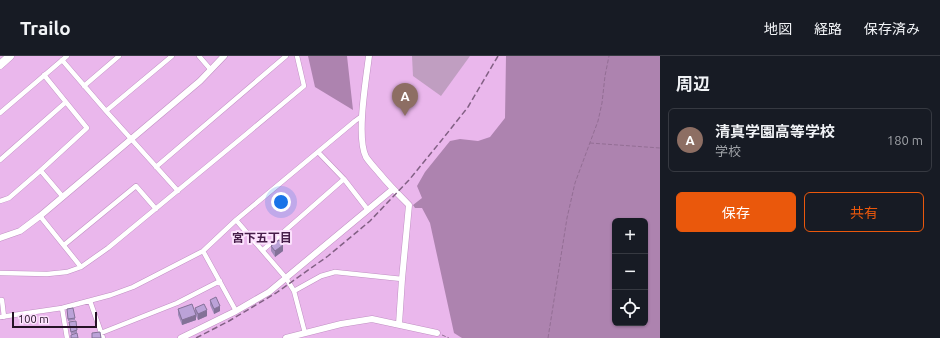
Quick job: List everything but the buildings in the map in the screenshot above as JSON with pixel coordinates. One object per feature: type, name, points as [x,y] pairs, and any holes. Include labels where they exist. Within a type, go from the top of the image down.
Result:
[{"type":"highway","points":[[0,59],[4,56]]},
{"type":"highway","points":[[0,65],[10,56]]},
{"type":"street","points":[[0,113],[67,56]]},
{"type":"street","points":[[84,86],[119,56]]},
{"type":"street","points":[[106,111],[172,56]]},
{"type":"street","points":[[199,56],[211,70]]},
{"type":"street","points":[[0,238],[20,231],[40,216],[200,81],[224,56]]},
{"type":"street","points":[[156,167],[286,56]]},
{"type":"street","points":[[0,273],[47,274],[67,272],[81,267],[108,248],[304,86],[297,56]]},
{"type":"street","points":[[369,56],[362,116],[363,146],[366,157],[372,166],[409,205],[399,324]]},
{"type":"street","points":[[62,60],[178,191]]},
{"type":"street","points":[[0,201],[8,198],[41,171],[87,128],[44,76]]},
{"type":"street","points":[[0,160],[66,102]]},
{"type":"street","points":[[0,300],[2,300],[2,317],[62,308],[111,295],[133,287],[203,251],[236,220],[355,120],[362,116]]},
{"type":"street","points":[[318,152],[344,179],[368,210]]},
{"type":"street","points":[[41,171],[63,197]]},
{"type":"street","points":[[263,250],[344,179]]},
{"type":"street","points":[[64,245],[136,186],[156,209]]},
{"type":"street","points":[[181,338],[189,336],[269,292],[393,189]]},
{"type":"street","points":[[40,216],[81,267]]},
{"type":"street","points":[[236,220],[286,278],[294,291],[305,333]]},
{"type":"street","points":[[203,251],[236,311]]},
{"type":"street","points":[[294,291],[321,276],[335,272],[402,279]]},
{"type":"street","points":[[90,301],[102,336],[177,303],[220,281]]},
{"type":"street","points":[[62,308],[67,338]]},
{"type":"street","points":[[286,338],[340,324],[372,319],[437,333]]},
{"type":"path","points":[[548,338],[567,218],[575,183],[598,121],[609,56]]},
{"type":"path","points":[[589,143],[660,148]]},
{"type":"path","points":[[437,333],[449,338]]},
{"type":"shaded area","points":[[308,56],[347,56],[353,110],[315,87]]},
{"type":"shaded area","points":[[412,56],[470,56],[441,96],[413,76]]},
{"type":"shaded area","points":[[506,56],[660,56],[660,338],[462,338],[454,333],[430,223],[422,208],[415,208],[413,205],[422,198],[417,186],[425,172],[450,141],[460,139],[478,141],[490,137],[505,118]]},
{"type":"railway","points":[[196,338],[229,321],[276,293],[328,256],[370,221],[409,180],[468,107],[498,56]]},
{"type":"place","name":"清真学園高等学校","points":[[405,116]]},
{"type":"district","name":"宮下五丁目","points":[[262,237]]}]
